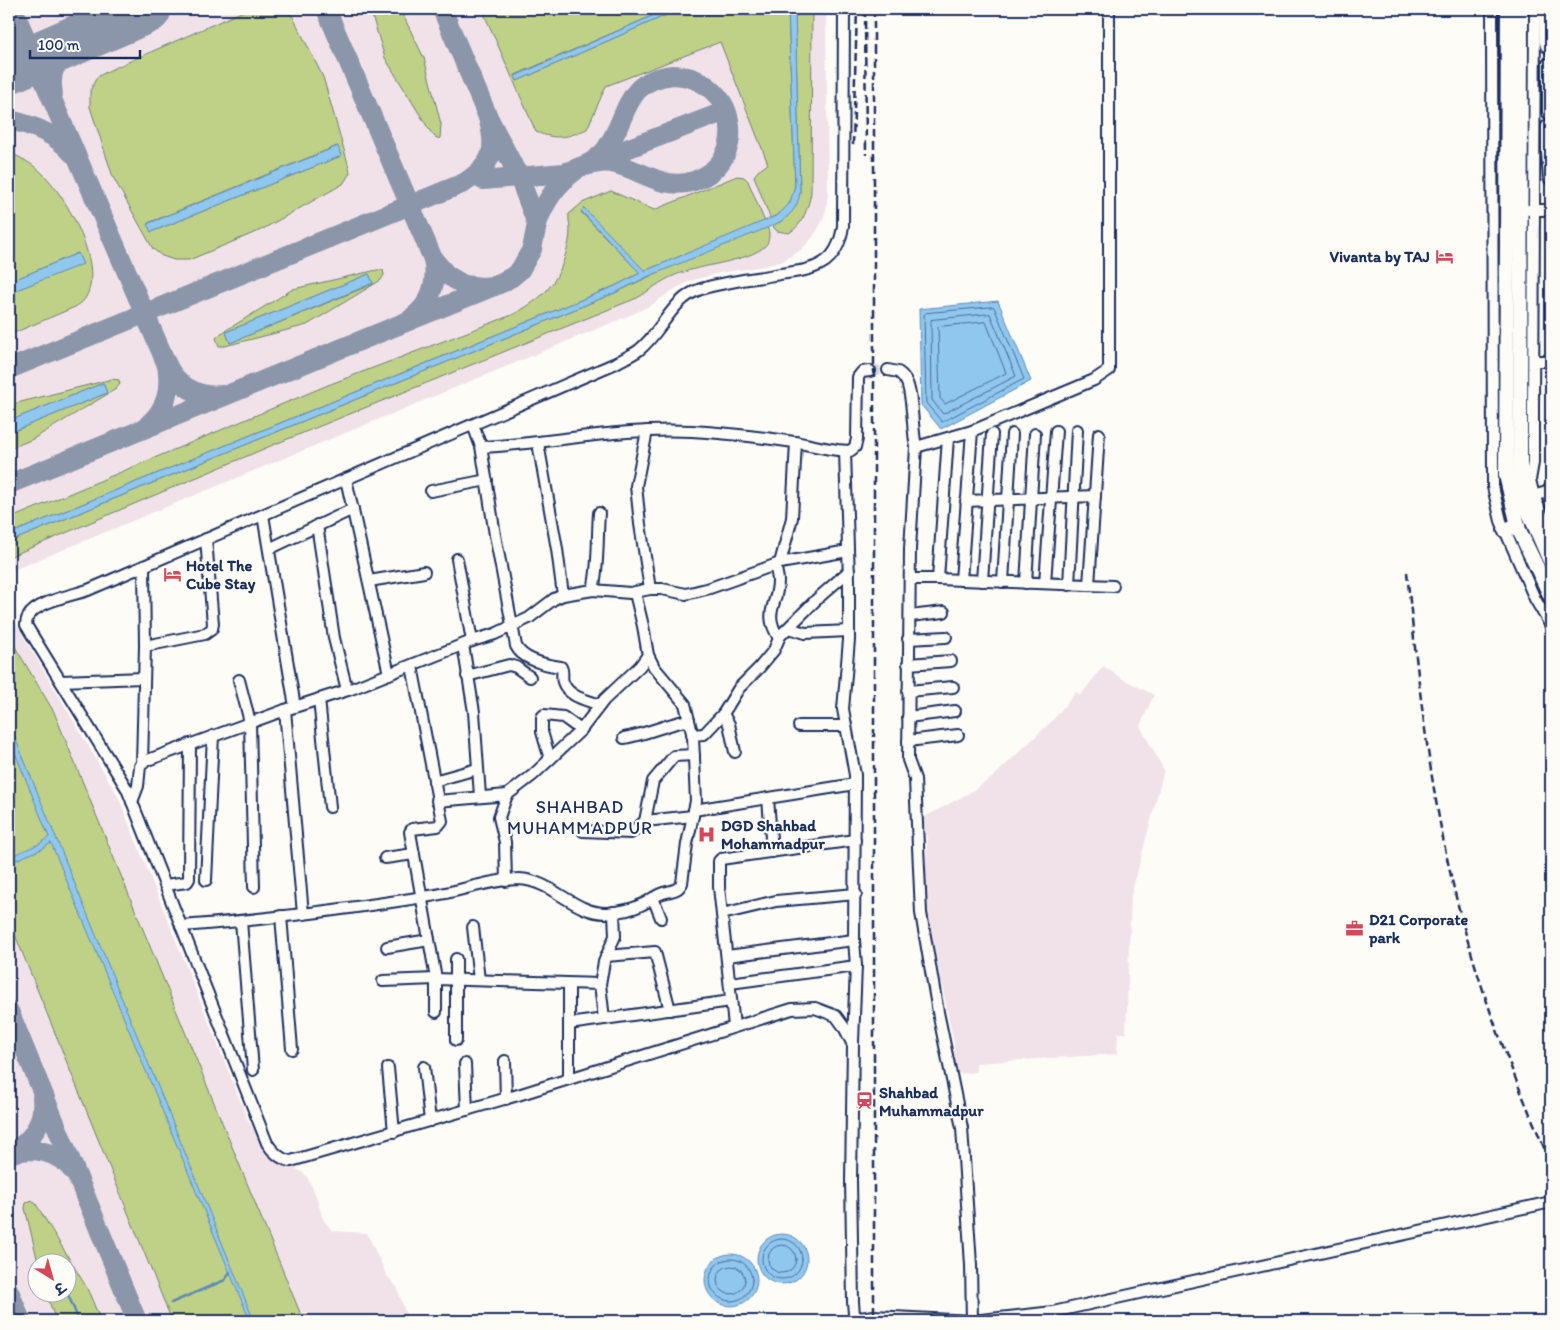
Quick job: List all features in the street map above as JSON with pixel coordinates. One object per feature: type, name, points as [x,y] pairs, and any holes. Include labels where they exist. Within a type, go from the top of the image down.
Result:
[{"type":"main road","points":[[1508,9],[1506,475],[1511,528],[1551,597]]},
{"type":"main road","points":[[1521,9],[1527,210],[1520,476],[1551,563]]},
{"type":"street","points":[[844,9],[844,226],[836,250],[822,264],[801,271],[726,283],[691,293],[681,300],[656,332],[639,349],[616,363],[88,590],[50,602],[32,611],[27,617],[26,624],[127,790],[267,1143],[272,1150],[284,1159],[291,1161],[506,1099],[792,1009],[815,1008],[836,1016],[853,1045]]},
{"type":"street","points":[[916,447],[972,432],[1094,380],[1109,370],[1109,9]]},
{"type":"street","points":[[1492,9],[1494,290],[1492,476],[1495,500],[1511,528],[1535,600],[1551,626]]},
{"type":"street","points":[[1542,10],[1545,42],[1546,46],[1551,49]]},
{"type":"street","points":[[1542,10],[1534,88],[1534,154],[1527,210],[1534,361],[1533,463],[1529,498],[1551,535]]},
{"type":"street","points":[[1551,63],[1548,64],[1547,88],[1548,113],[1551,114]]},
{"type":"street","points":[[1534,88],[1547,88]]},
{"type":"street","points":[[1551,124],[1548,126],[1547,153],[1549,178],[1551,178]]},
{"type":"street","points":[[1534,154],[1547,153]]},
{"type":"street","points":[[1527,210],[1551,210]]},
{"type":"street","points":[[1534,361],[1551,361]]},
{"type":"street","points":[[888,370],[898,372],[906,380],[916,447],[910,549],[908,760],[915,779],[921,913],[938,1012],[962,1128],[971,1265],[972,1321]]},
{"type":"street","points":[[481,446],[648,430],[695,431],[752,436],[850,451],[855,447],[857,439],[858,377],[862,372],[870,371]]},
{"type":"street","points":[[473,424],[481,446],[518,650],[534,660],[561,667],[563,682],[570,693],[600,705]]},
{"type":"street","points":[[648,430],[636,486],[650,589]]},
{"type":"street","points":[[1069,584],[1076,430]]},
{"type":"street","points":[[1045,583],[1056,431]]},
{"type":"street","points":[[960,580],[972,432]]},
{"type":"street","points":[[982,581],[992,434]]},
{"type":"street","points":[[1003,582],[1012,434]]},
{"type":"street","points":[[1026,583],[1035,434]]},
{"type":"street","points":[[1089,585],[1099,434]]},
{"type":"street","points":[[938,579],[948,438]]},
{"type":"street","points":[[538,442],[558,549],[562,595]]},
{"type":"street","points":[[779,638],[771,624],[772,607],[778,582],[778,564],[792,518],[796,442]]},
{"type":"street","points":[[845,451],[849,631],[843,703],[855,774],[856,894],[854,940],[856,966],[851,1180],[854,1314],[858,1318],[874,1316],[897,1320],[985,1321],[1060,1310],[1551,1202]]},
{"type":"street","points":[[346,479],[390,674]]},
{"type":"street","points":[[431,491],[486,480]]},
{"type":"street","points":[[1529,498],[1549,490],[1551,505]]},
{"type":"street","points":[[966,500],[1031,500],[1095,496]]},
{"type":"street","points":[[269,549],[354,509]]},
{"type":"street","points":[[593,590],[597,573],[599,513]]},
{"type":"street","points":[[263,515],[290,708],[303,914]]},
{"type":"street","points":[[317,525],[334,638],[347,690]]},
{"type":"street","points":[[145,646],[205,634],[212,629],[206,540]]},
{"type":"street","points":[[142,764],[250,722],[412,666],[513,626],[529,618],[562,595],[593,590],[635,593],[650,589],[662,589],[686,594],[778,564],[848,551]]},
{"type":"street","points":[[457,559],[467,643],[467,676],[474,712],[480,796]]},
{"type":"street","points":[[132,802],[138,786],[139,770],[142,764],[145,646],[144,566]]},
{"type":"street","points":[[692,735],[706,733],[723,714],[739,688],[774,650],[779,638],[817,599],[849,571]]},
{"type":"street","points":[[369,581],[424,572]]},
{"type":"street","points":[[910,584],[938,579],[1114,586]]},
{"type":"street","points":[[181,926],[241,922],[421,898],[520,879],[540,884],[593,912],[614,912],[630,909],[662,893],[676,890],[682,883],[696,801],[692,735],[685,704],[654,667],[648,655],[635,593]]},
{"type":"street","points":[[910,616],[944,612]]},
{"type":"street","points":[[788,628],[805,633],[849,631]]},
{"type":"street","points":[[908,639],[946,637]]},
{"type":"street","points":[[437,801],[507,795],[528,780],[581,730],[600,705],[640,666],[648,655]]},
{"type":"street","points":[[908,664],[951,661]]},
{"type":"street","points":[[412,666],[441,823],[438,826],[410,830],[436,979],[436,1012]]},
{"type":"street","points":[[467,676],[509,666],[516,667],[530,677]]},
{"type":"street","points":[[61,681],[144,678]]},
{"type":"street","points":[[239,680],[250,722],[254,887]]},
{"type":"street","points":[[908,691],[953,687]]},
{"type":"street","points":[[319,699],[330,807]]},
{"type":"street","points":[[908,717],[955,711]]},
{"type":"street","points":[[723,714],[728,724],[735,752]]},
{"type":"street","points":[[550,759],[542,732],[542,717],[544,715],[563,716],[581,730]]},
{"type":"street","points":[[624,738],[640,735],[672,722],[689,720]]},
{"type":"street","points":[[799,726],[846,726]]},
{"type":"street","points":[[908,741],[958,735]]},
{"type":"street","points":[[206,880],[213,736]]},
{"type":"street","points":[[165,885],[187,882],[189,879],[190,744]]},
{"type":"street","points":[[645,821],[654,778],[674,756],[694,754]]},
{"type":"street","points":[[434,781],[477,769]]},
{"type":"street","points":[[583,832],[631,833],[645,821],[855,784]]},
{"type":"street","points":[[506,881],[505,842],[499,817],[507,795]]},
{"type":"street","points":[[768,798],[772,852]]},
{"type":"street","points":[[734,1026],[719,887],[720,860],[855,840]]},
{"type":"street","points":[[385,858],[414,854]]},
{"type":"street","points":[[722,914],[776,901],[856,894]]},
{"type":"street","points":[[653,898],[661,918]]},
{"type":"street","points":[[604,1019],[600,984],[606,956],[615,936],[614,912]]},
{"type":"street","points":[[281,916],[292,1049]]},
{"type":"street","points":[[241,922],[253,1070]]},
{"type":"street","points":[[473,927],[479,980]]},
{"type":"street","points":[[387,947],[429,940]]},
{"type":"street","points":[[727,956],[854,940]]},
{"type":"street","points":[[606,956],[656,952],[670,1010]]},
{"type":"street","points":[[456,959],[456,1040]]},
{"type":"street","points":[[730,983],[856,966]]},
{"type":"street","points":[[384,981],[456,979],[600,984]]},
{"type":"street","points":[[568,1079],[569,984]]},
{"type":"street","points":[[569,1024],[732,1001]]},
{"type":"street","points":[[505,1061],[506,1099]]},
{"type":"street","points":[[465,1064],[468,1110]]},
{"type":"street","points":[[424,1067],[430,1121]]},
{"type":"street","points":[[388,1068],[394,1132]]},
{"type":"shaded area","points":[[9,9],[826,9],[828,192],[826,210],[822,222],[813,237],[801,250],[781,262],[719,273],[690,281],[633,314],[9,572]]},
{"type":"shaded area","points":[[9,612],[118,796],[248,1120],[268,1153],[306,1175],[315,1193],[323,1219],[332,1231],[367,1233],[387,1276],[397,1287],[408,1321],[9,1321]]},
{"type":"shaded area","points":[[1103,666],[1154,695],[1140,726],[1164,770],[1131,896],[1126,1033],[1118,1033],[1117,1054],[976,1063],[976,1072],[955,1074],[954,1044],[925,904],[927,839],[923,818],[969,793],[993,777],[1052,721],[1076,692],[1081,695]]},
{"type":"green space","points":[[248,9],[284,9],[293,17],[323,77],[350,173],[343,184],[261,230],[189,260],[174,260],[162,256],[153,249],[113,177],[90,107],[90,91],[97,77]],"holes":[[[337,146],[341,156],[151,232],[148,223]]]},
{"type":"green space","points":[[370,9],[400,9],[424,58],[441,124],[440,139],[435,137],[430,131],[385,58]]},
{"type":"green space","points":[[482,9],[668,9],[515,75],[517,81],[680,9],[788,9],[795,185],[793,196],[788,205],[771,218],[779,223],[789,215],[800,192],[795,9],[812,9],[811,193],[801,221],[789,233],[777,231],[774,228],[754,176],[768,164],[720,42],[606,86],[587,129],[567,136],[556,137],[536,132]]},
{"type":"green space","points":[[9,152],[40,171],[63,200],[81,234],[88,253],[91,271],[90,287],[81,303],[9,335],[9,293],[82,263],[78,253],[9,282]]},
{"type":"green space","points":[[737,176],[744,177],[748,181],[769,232],[767,243],[757,251],[735,260],[673,276],[637,298],[273,445],[9,557],[9,542],[617,292],[763,222],[644,270],[581,212],[640,273],[615,286],[9,534],[9,519],[328,385],[512,315],[531,304],[546,292],[557,276],[569,243],[569,214],[582,203],[611,191],[654,210]]},
{"type":"green space","points":[[377,270],[383,270],[384,275],[381,280],[307,325],[219,346],[216,338],[220,334],[293,289]],"holes":[[[369,274],[373,284],[230,343],[226,332]]]},
{"type":"green space","points":[[112,379],[119,380],[120,384],[116,389],[33,439],[9,449],[9,433],[107,393],[103,383],[9,421],[9,405]]},
{"type":"green space","points":[[11,640],[54,712],[301,1315],[297,1321],[172,1321],[9,920],[9,641]]},
{"type":"green space","points":[[32,1200],[36,1204],[65,1252],[36,1252],[25,1208],[26,1203]]},
{"type":"green space","points":[[78,1273],[87,1288],[101,1321],[56,1321],[49,1302],[78,1302]]},
{"type":"water","points":[[668,9],[680,9],[517,81],[515,76]]},
{"type":"water","points":[[788,9],[795,9],[800,192],[795,208],[784,219],[774,225],[647,277],[617,292],[9,542],[9,534],[615,286],[640,273],[581,211],[584,208],[644,270],[778,215],[790,203],[795,185]]},
{"type":"water","points":[[338,146],[341,156],[151,232],[147,224]]},
{"type":"water","points":[[78,253],[83,264],[9,293],[9,282]]},
{"type":"water","points":[[369,274],[373,283],[230,343],[226,332]]},
{"type":"water","points":[[998,301],[1031,381],[941,429],[921,405],[919,309]]},
{"type":"water","points":[[103,383],[107,393],[9,433],[9,421]]},
{"type":"water","points":[[9,723],[254,1321],[250,1321],[51,843],[42,849],[9,863],[9,857],[39,844],[49,837],[9,738]]},
{"type":"water","points":[[777,1234],[787,1234],[800,1241],[807,1254],[807,1264],[800,1277],[787,1284],[777,1284],[768,1280],[761,1273],[757,1264],[757,1254],[761,1245],[768,1238]]},
{"type":"water","points":[[731,1254],[741,1256],[749,1262],[755,1270],[757,1280],[755,1290],[749,1298],[741,1304],[731,1306],[721,1304],[713,1298],[707,1290],[705,1280],[707,1270],[713,1262],[721,1256]]},
{"type":"waterway","points":[[171,1303],[225,1280],[230,1272]]},
{"type":"waterway","points":[[71,1302],[79,1321]]},
{"type":"taxiway","points":[[13,9],[167,365],[168,390],[166,398],[160,412],[148,425]]},
{"type":"taxiway","points":[[326,9],[433,259],[435,276],[432,291],[429,299],[413,317]]},
{"type":"taxiway","points":[[433,259],[447,275],[464,285],[494,286],[512,277],[520,270],[532,249],[537,224],[519,177],[488,117],[442,9]]},
{"type":"taxiway","points":[[53,94],[53,74],[59,58],[79,39],[88,34]]},
{"type":"taxiway","points":[[673,75],[695,79],[711,90],[723,104],[729,121],[730,139],[724,156],[712,171],[694,181],[672,184],[611,163],[585,166],[606,149],[629,102],[636,92],[645,84],[657,78],[673,75]]},
{"type":"taxiway","points":[[483,180],[564,173],[723,112]]},
{"type":"taxiway","points":[[9,369],[464,183],[482,169],[491,155],[492,138],[488,117]]},
{"type":"taxiway","points":[[9,120],[44,131],[66,146],[72,153]]},
{"type":"taxiway","points":[[537,224],[552,194],[575,171]]},
{"type":"taxiway","points":[[9,484],[504,282]]},
{"type":"taxiway","points":[[167,365],[177,379],[190,389],[205,395],[222,395]]},
{"type":"taxiway","points":[[9,1011],[137,1321]]},
{"type":"taxiway","points":[[11,1152],[25,1143],[36,1130],[41,1114],[42,1097]]},
{"type":"taxiway","points":[[9,1154],[27,1150],[44,1152],[60,1159],[74,1172]]},
{"type":"taxiway","points":[[9,1291],[21,1321]]},
{"type":"runway","points":[[9,69],[147,9]]},
{"type":"tunnel","points":[[870,371],[888,370]]},
{"type":"railway","points":[[853,145],[857,9]]},
{"type":"railway","points":[[865,9],[866,155]]},
{"type":"railway","points":[[874,9],[874,1321]]},
{"type":"railway","points":[[1407,572],[1430,765],[1438,813],[1459,908],[1480,982],[1519,1087],[1551,1164]]},
{"type":"place","name":"Vivanta by TAJ","points":[[1444,256]]},
{"type":"place","name":"Hotel The Cube Stay","points":[[172,574]]},
{"type":"place","name":"DGD Shahbad Mohammadpur","points":[[707,834]]},
{"type":"place","name":"D21 Corporate park","points":[[1355,928]]},
{"type":"place","name":"Shahbad Muhammadpur","points":[[865,1101]]},
{"type":"district","name":"SHAHBAD MUHAMMADPUR","points":[[580,818]]}]
